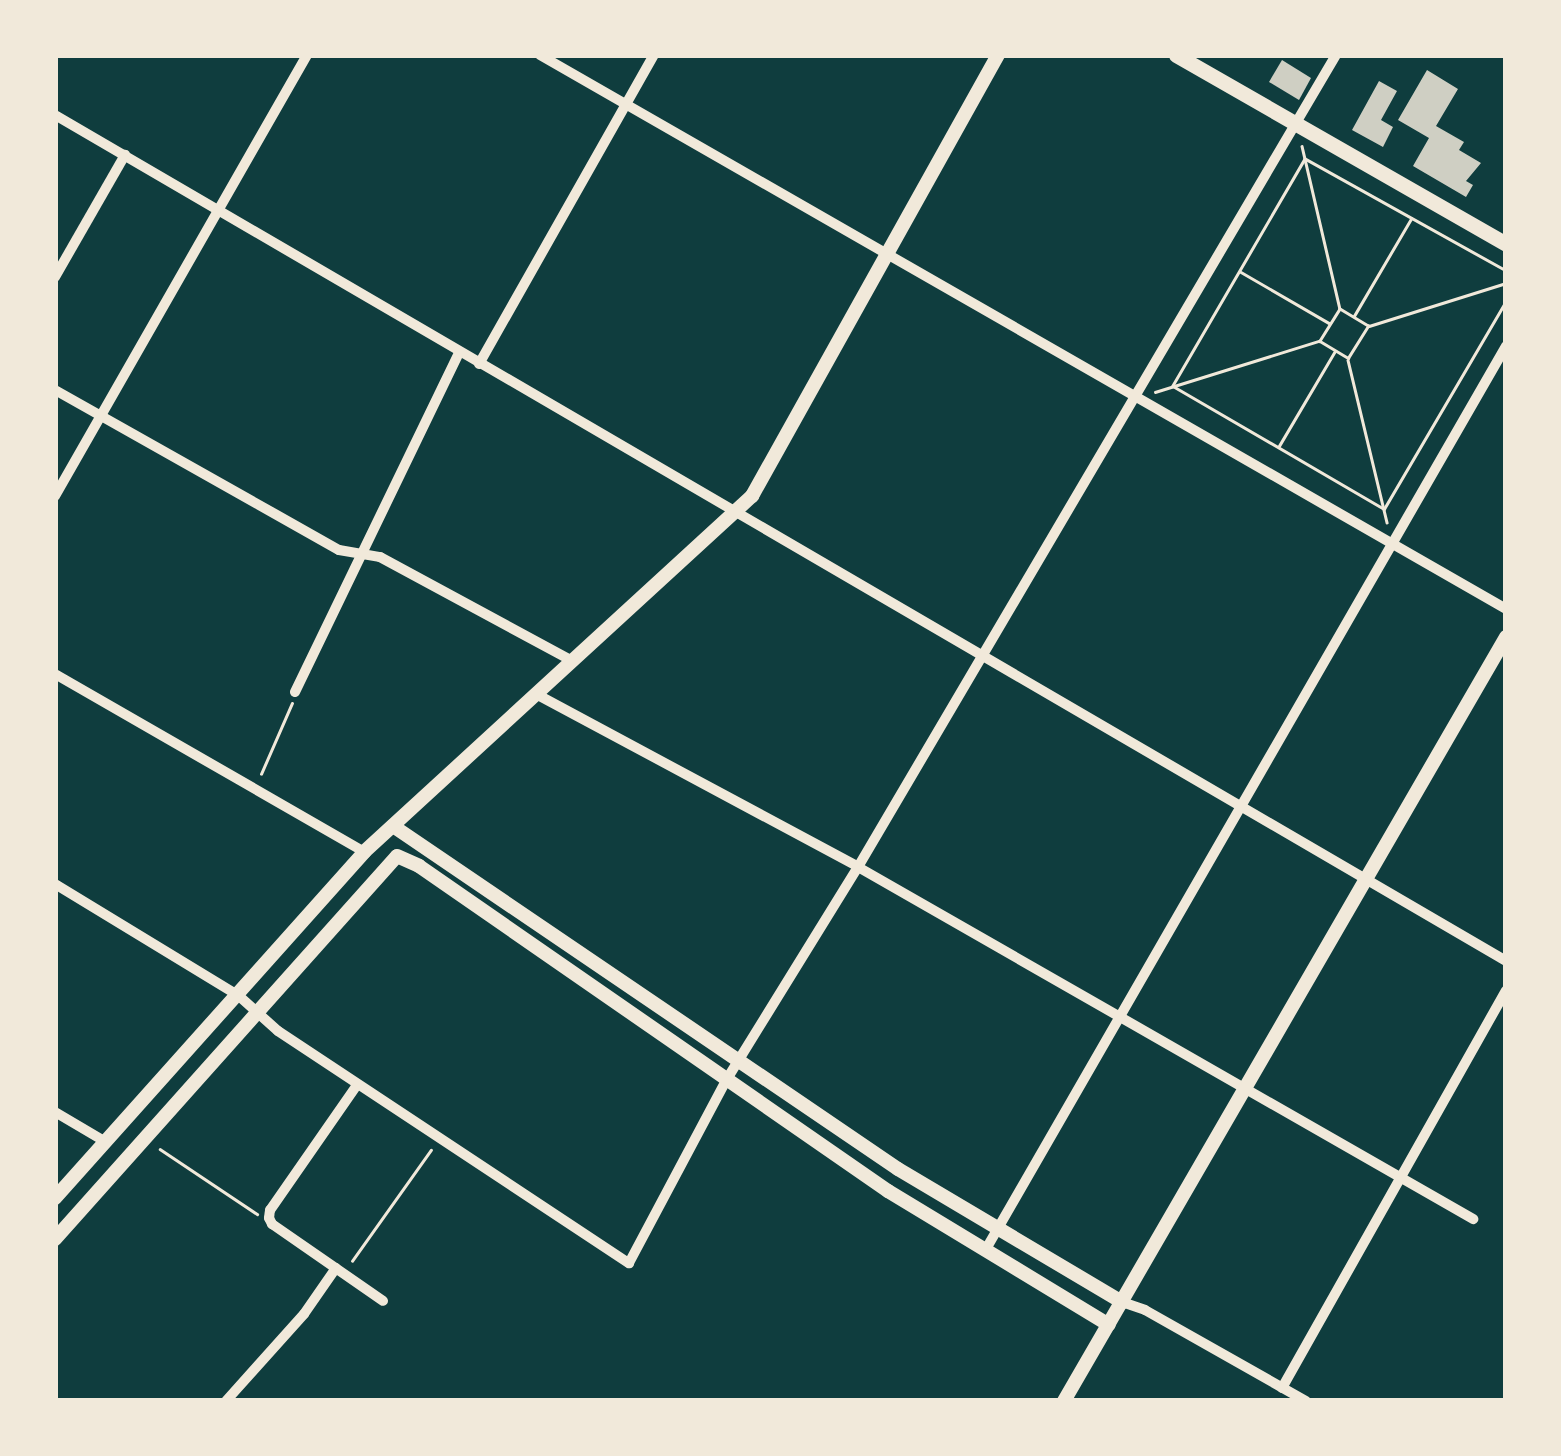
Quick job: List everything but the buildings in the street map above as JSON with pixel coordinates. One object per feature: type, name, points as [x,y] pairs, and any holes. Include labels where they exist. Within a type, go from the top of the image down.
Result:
[{"type":"main road","points":[[1176,55],[1506,244]]},
{"type":"street","points":[[55,496],[307,55]]},
{"type":"street","points":[[540,55],[1506,609]]},
{"type":"street","points":[[479,364],[654,55]]},
{"type":"street","points":[[55,1198],[364,852],[736,515],[752,496],[998,55]]},
{"type":"street","points":[[55,884],[239,996],[356,1085],[629,1263],[727,1078],[858,867],[1336,55]]},
{"type":"street","points":[[55,115],[1506,962]]},
{"type":"street","points":[[55,277],[124,155]]},
{"type":"street","points":[[986,1249],[1506,346]]},
{"type":"street","points":[[295,692],[459,352]]},
{"type":"street","points":[[55,390],[339,550],[380,557],[572,662]]},
{"type":"street","points":[[1064,1401],[1506,637]]},
{"type":"street","points":[[55,674],[384,867]]},
{"type":"street","points":[[536,694],[858,867],[1245,1092],[1473,1219]]},
{"type":"street","points":[[393,826],[397,856]]},
{"type":"street","points":[[393,826],[898,1169],[1122,1302],[1145,1310],[1306,1401]]},
{"type":"street","points":[[55,1239],[260,1014],[397,856]]},
{"type":"street","points":[[397,856],[419,866],[888,1191],[1109,1325]]},
{"type":"street","points":[[1282,1388],[1506,991]]},
{"type":"street","points":[[356,1085],[270,1210],[272,1224],[383,1301]]},
{"type":"street","points":[[55,1112],[106,1142]]},
{"type":"street","points":[[226,1401],[340,1271]]},
{"type":"path","points":[[1134,398],[1320,341],[1331,324],[1340,309],[1298,125]]},
{"type":"path","points":[[1306,159],[1506,271]]},
{"type":"path","points":[[1173,386],[1306,159]]},
{"type":"path","points":[[1353,317],[1412,218]]},
{"type":"path","points":[[1240,271],[1331,324]]},
{"type":"path","points":[[1348,358],[1368,326],[1506,283]]},
{"type":"path","points":[[1384,510],[1506,301]]},
{"type":"path","points":[[1340,309],[1368,326]]},
{"type":"path","points":[[1320,341],[1348,358],[1392,546]]},
{"type":"path","points":[[1278,447],[1335,350]]},
{"type":"path","points":[[1173,386],[1384,510]]},
{"type":"path","points":[[254,789],[295,692]]},
{"type":"path","points":[[146,1139],[272,1224]]},
{"type":"path","points":[[340,1271],[438,1140]]}]
